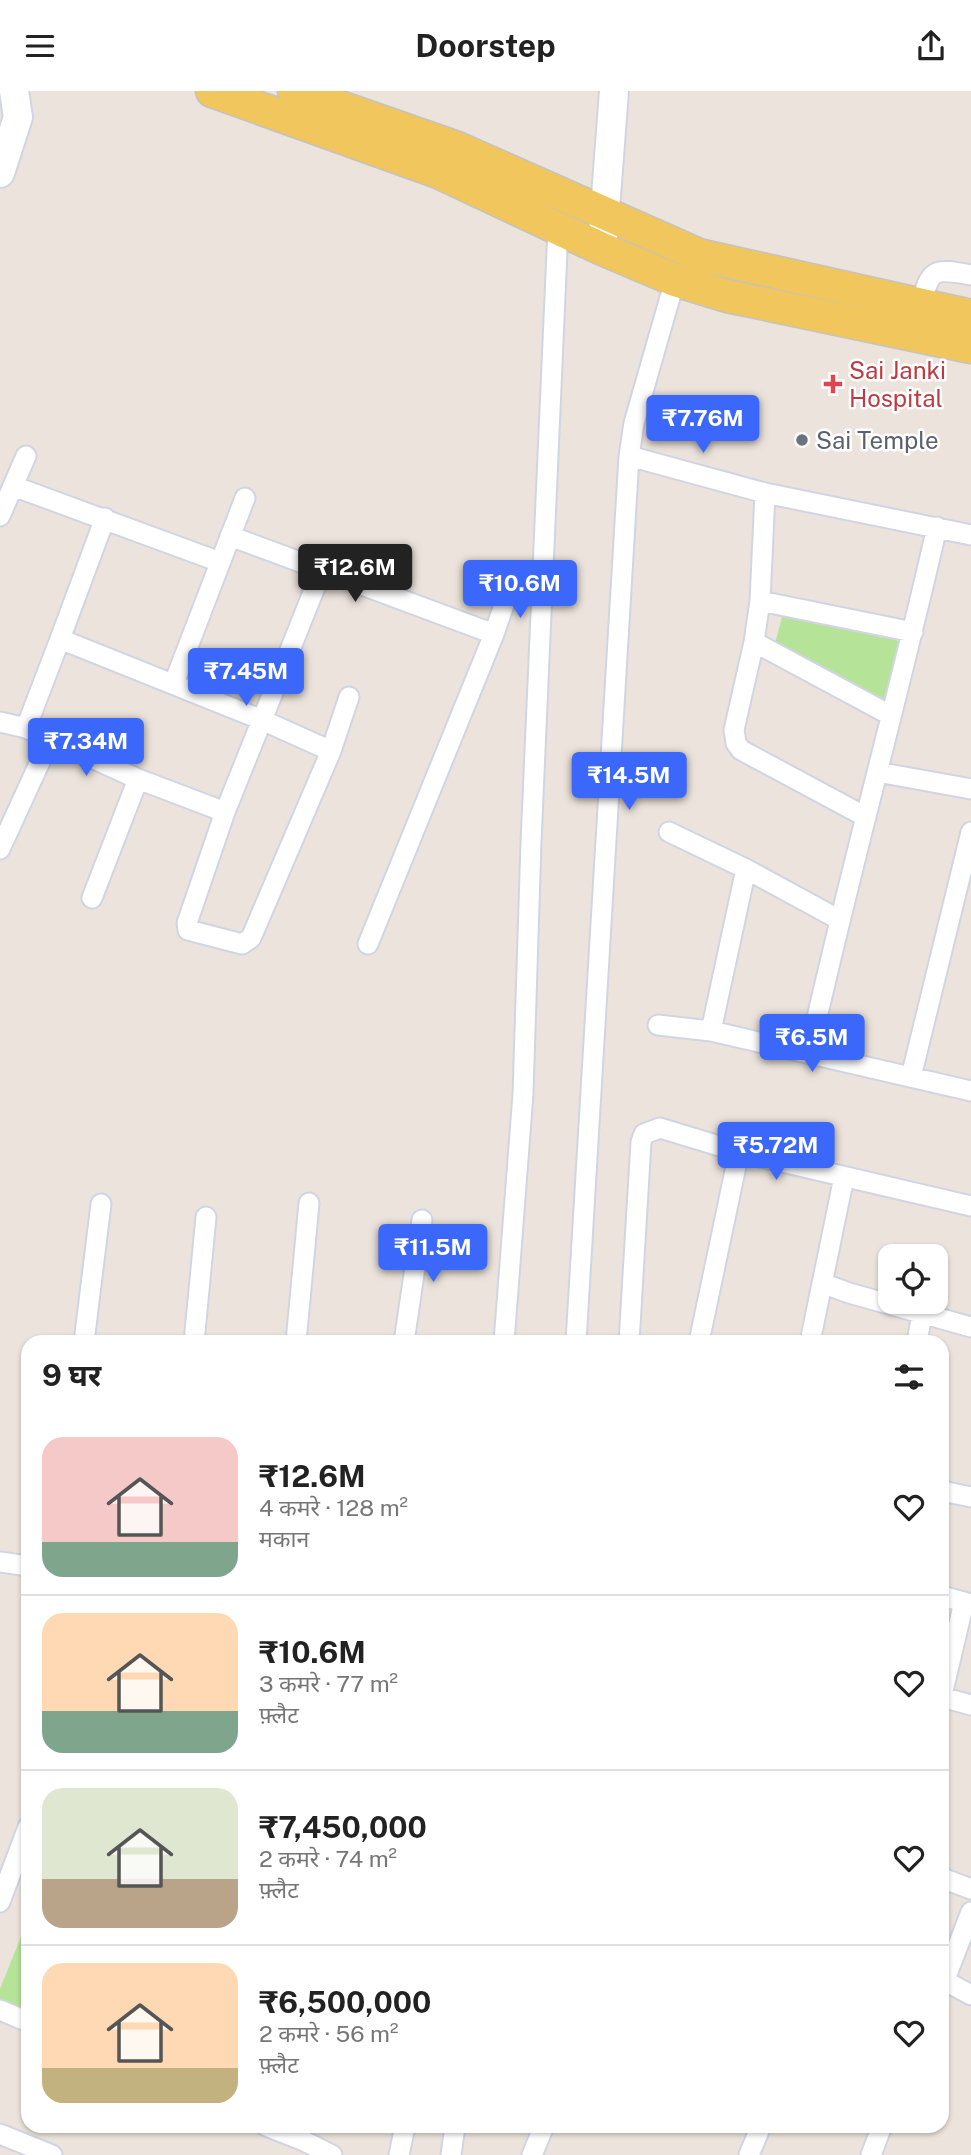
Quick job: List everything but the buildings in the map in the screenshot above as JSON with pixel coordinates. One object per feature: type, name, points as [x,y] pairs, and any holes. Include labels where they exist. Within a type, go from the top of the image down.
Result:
[{"type":"main road","points":[[212,91],[438,172],[675,280],[727,296],[971,347]]},
{"type":"main road","points":[[294,91],[455,147],[699,255],[971,316]]},
{"type":"street","points":[[0,173],[18,117],[14,91]]},
{"type":"street","points":[[602,249],[614,91]]},
{"type":"street","points":[[505,1335],[523,1094],[531,842],[558,228]]},
{"type":"street","points":[[921,306],[931,275],[940,272],[971,275]]},
{"type":"street","points":[[576,1335],[629,456],[634,423],[675,280]]},
{"type":"street","points":[[0,516],[26,456]]},
{"type":"street","points":[[629,456],[765,493],[971,535]]},
{"type":"street","points":[[13,486],[220,562]]},
{"type":"street","points":[[765,493],[760,601],[754,642],[734,730],[736,743],[741,750],[866,817]]},
{"type":"street","points":[[174,683],[245,498]]},
{"type":"street","points":[[26,728],[105,518]]},
{"type":"street","points":[[808,1053],[838,919],[913,632],[937,527]]},
{"type":"street","points":[[230,536],[494,634]]},
{"type":"street","points":[[321,571],[225,812],[187,922],[188,930],[242,944],[251,938],[331,751],[349,697]]},
{"type":"street","points":[[368,944],[494,634],[508,593]]},
{"type":"street","points":[[760,601],[913,632]]},
{"type":"street","points":[[60,639],[174,683],[331,751]]},
{"type":"street","points":[[754,642],[890,715]]},
{"type":"street","points":[[0,722],[26,728],[138,779],[225,812]]},
{"type":"street","points":[[0,849],[50,740]]},
{"type":"street","points":[[877,772],[971,789]]},
{"type":"street","points":[[92,898],[138,779]]},
{"type":"street","points":[[669,832],[746,869],[838,919]]},
{"type":"street","points":[[911,1077],[971,832]]},
{"type":"street","points":[[711,1031],[746,869]]},
{"type":"street","points":[[658,1025],[711,1031],[971,1091]]},
{"type":"street","points":[[629,1335],[641,1142],[644,1134],[660,1128],[739,1152],[971,1206]]},
{"type":"street","points":[[700,1335],[739,1152]]},
{"type":"street","points":[[811,1335],[844,1177]]},
{"type":"street","points":[[297,1335],[309,1203]]},
{"type":"street","points":[[86,1335],[101,1204]]},
{"type":"street","points":[[195,1335],[206,1217]]},
{"type":"street","points":[[405,1335],[422,1220]]},
{"type":"street","points":[[822,1283],[878,1300]]},
{"type":"street","points":[[918,1335],[922,1314],[971,1327]]},
{"type":"street","points":[[949,1492],[971,1497]]},
{"type":"street","points":[[0,1562],[21,1565]]},
{"type":"street","points":[[949,1598],[968,1603],[949,1671]]},
{"type":"street","points":[[949,1698],[971,1705]]},
{"type":"street","points":[[0,1902],[21,1846]]},
{"type":"street","points":[[949,1881],[971,1889]]},
{"type":"street","points":[[949,1969],[971,1912]]},
{"type":"street","points":[[949,1986],[971,1995]]},
{"type":"street","points":[[0,2010],[21,2019]]},
{"type":"street","points":[[284,2133],[332,2155]]},
{"type":"street","points":[[399,2155],[404,2133]]},
{"type":"street","points":[[451,2155],[454,2133]]},
{"type":"street","points":[[531,2155],[541,2133]]},
{"type":"street","points":[[749,2155],[758,2133]]},
{"type":"street","points":[[871,2155],[879,2133]]},
{"type":"street","points":[[0,2134],[52,2155]]},
{"type":"green space","points":[[783,613],[907,643],[887,707],[774,648]]},
{"type":"green space","points":[[21,1936],[21,2026],[0,2017],[0,1989]]},
{"type":"place","name":"Sai Janki Hospital","points":[[833,384]]},
{"type":"place","name":"Sai Temple","points":[[802,440]]}]
